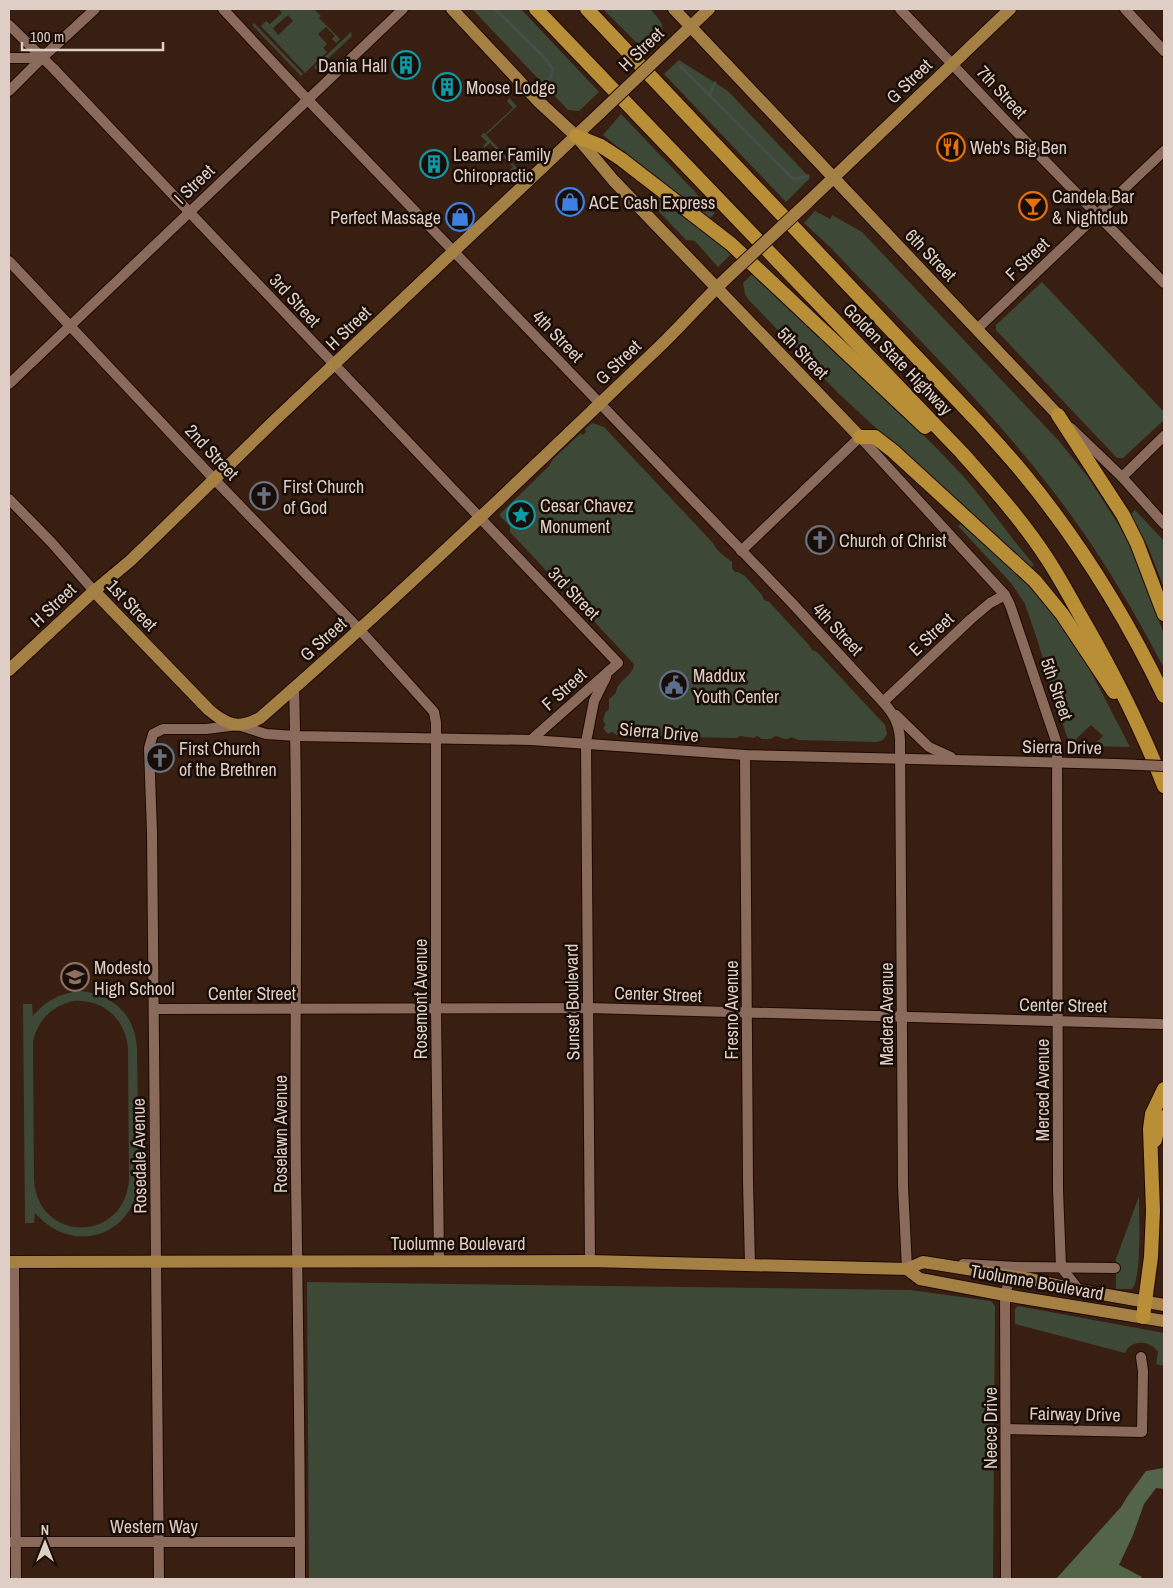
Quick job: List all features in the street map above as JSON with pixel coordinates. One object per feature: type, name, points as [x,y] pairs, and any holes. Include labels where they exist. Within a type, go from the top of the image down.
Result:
[{"type":"highway","name":"Golden State Highway","points":[[536,9],[962,453],[998,495],[1048,560],[1115,677],[1163,776],[1164,794]]},
{"type":"highway","name":"Golden State Highway","points":[[587,9],[980,424],[1022,473],[1072,539],[1121,614],[1164,696]]},
{"type":"highway","points":[[576,136],[601,146],[621,159],[731,244],[926,428],[962,453]]},
{"type":"highway","points":[[1058,415],[1123,515],[1137,543],[1164,614]]},
{"type":"highway","points":[[860,437],[875,437],[893,451],[1034,581],[1062,614],[1147,743]]},
{"type":"highway","points":[[1143,1317],[1152,1248],[1153,1211],[1150,1129],[1152,1114],[1164,1089]]},
{"type":"highway","points":[[1151,1156],[1157,1131],[1164,1117]]},
{"type":"main road","name":"5th Street","points":[[452,9],[538,101],[576,136],[614,181],[860,437]]},
{"type":"main road","name":"6th Street","points":[[674,9],[1058,415]]},
{"type":"main road","name":"H Street","points":[[9,670],[94,591],[130,561],[709,9]]},
{"type":"main road","name":"G Street","points":[[238,725],[247,724],[260,718],[360,630],[660,346],[716,288],[1010,9]]},
{"type":"main road","name":"1st Street","points":[[94,591],[209,710],[222,720],[238,725]]},
{"type":"main road","name":"Tuolumne Boulevard","points":[[11,1262],[590,1261],[907,1269],[923,1262],[1030,1279],[1164,1305]]},
{"type":"main road","name":"Tuolumne Boulevard","points":[[907,1269],[920,1278],[1005,1295],[1164,1322]]},
{"type":"street","points":[[9,91],[95,9]]},
{"type":"street","name":"4th Street","points":[[222,9],[742,551],[886,705],[929,747],[936,752],[962,760]]},
{"type":"street","name":"I Street","points":[[9,384],[403,9]]},
{"type":"street","name":"7th Street","points":[[900,9],[1164,283]]},
{"type":"street","points":[[1125,9],[1164,51]]},
{"type":"street","name":"3rd Street","points":[[9,26],[42,58],[618,663]]},
{"type":"street","points":[[9,58],[42,58]]},
{"type":"street","name":"F Street","points":[[977,329],[1164,151]]},
{"type":"street","name":"2nd Street","points":[[9,261],[214,479],[360,630],[434,712],[435,737]]},
{"type":"street","name":"6th Street","points":[[1058,415],[1122,477],[1164,524]]},
{"type":"street","points":[[1122,477],[1164,436]]},
{"type":"street","points":[[742,551],[860,437]]},
{"type":"street","name":"5th Street","points":[[860,437],[1004,595],[1015,617],[1057,744],[1057,764]]},
{"type":"street","name":"1st Street","points":[[9,499],[52,543],[94,591]]},
{"type":"street","name":"E Street","points":[[886,705],[971,619],[991,602],[1004,595]]},
{"type":"street","name":"F Street","points":[[531,740],[618,663]]},
{"type":"street","points":[[586,742],[594,701],[608,672]]},
{"type":"street","name":"Roselawn Avenue","points":[[294,688],[296,736],[296,1177],[300,1579]]},
{"type":"street","name":"4th Street","points":[[886,705],[896,719],[900,730],[900,759]]},
{"type":"street","name":"Sierra Drive","points":[[153,734],[163,729],[206,729],[238,725],[266,734],[296,736],[531,740],[586,742],[746,755],[1116,764],[1163,776]]},
{"type":"street","name":"Rosedale Avenue","points":[[153,734],[149,748],[152,832],[159,1579]]},
{"type":"street","name":"Rosemont Avenue","points":[[435,737],[439,1260]]},
{"type":"street","name":"Sunset Boulevard","points":[[586,742],[590,1261]]},
{"type":"street","name":"Fresno Avenue","points":[[746,755],[750,1265]]},
{"type":"street","name":"Madera Avenue","points":[[900,759],[903,1186],[907,1269]]},
{"type":"street","name":"Merced Avenue","points":[[1057,764],[1058,1190],[1061,1267]]},
{"type":"street","name":"Center Street","points":[[154,1009],[588,1008],[1161,1024]]},
{"type":"street","points":[[11,1262],[12,1542],[16,1579]]},
{"type":"street","name":"Tuolumne Boulevard","points":[[935,1264],[1115,1268]]},
{"type":"street","name":"Tuolumne Boulevard","points":[[1010,1277],[1020,1267]]},
{"type":"street","points":[[1061,1267],[1079,1290]]},
{"type":"street","name":"Neece Drive","points":[[1006,1579],[1005,1295],[1010,1277]]},
{"type":"street","name":"Fairway Drive","points":[[1006,1429],[1142,1432],[1143,1371],[1141,1357]]},
{"type":"street","name":"Western Way","points":[[12,1542],[300,1542]]},
{"type":"green space","points":[[282,9],[314,9],[321,16],[319,18],[340,39],[336,43],[332,39],[335,36],[326,27],[318,34],[327,44],[323,48],[327,52],[305,73],[261,26],[266,21],[270,24],[282,13],[280,11]],"holes":[[[288,15],[293,21],[278,35],[273,28]]]},
{"type":"green space","points":[[472,9],[521,9],[599,92],[579,111],[568,110]]},
{"type":"green space","points":[[603,9],[650,9],[661,22],[662,31],[644,50]]},
{"type":"green space","points":[[254,23],[303,74],[301,76],[252,25]]},
{"type":"green space","points":[[351,32],[352,36],[316,70],[314,67]]},
{"type":"green space","points":[[679,60],[728,91],[810,178],[786,202],[664,74]]},
{"type":"green space","points":[[509,98],[517,106],[486,135],[517,168],[505,179],[504,176],[513,167],[490,143],[484,148],[483,146],[487,142],[481,136],[513,108],[507,101]]},
{"type":"green space","points":[[621,114],[715,213],[708,220],[603,135]]},
{"type":"green space","points":[[652,193],[713,238],[731,254],[718,267],[695,241],[686,240],[646,198]]},
{"type":"green space","points":[[815,211],[830,219],[832,215],[862,232],[1059,441],[1088,477],[1129,544],[1164,634],[1164,668],[1110,572],[1063,504],[1021,451],[968,391],[830,247],[804,223]]},
{"type":"green space","points":[[753,273],[860,373],[938,450],[963,476],[1034,565],[1029,569],[838,393],[748,299],[743,283]]},
{"type":"green space","points":[[1042,282],[1164,412],[1164,420],[1123,458],[1117,458],[996,330],[996,325]]},
{"type":"green space","points":[[592,423],[604,427],[713,543],[718,551],[732,562],[732,568],[735,572],[745,576],[762,595],[764,600],[769,602],[812,650],[817,652],[885,725],[887,734],[883,740],[877,742],[798,740],[792,737],[786,739],[776,736],[770,739],[762,739],[757,736],[754,738],[740,736],[737,738],[685,737],[675,733],[663,733],[662,736],[617,735],[612,732],[608,734],[603,728],[606,725],[603,721],[605,713],[609,709],[609,699],[616,693],[619,685],[631,672],[634,664],[510,532],[510,526],[500,516],[549,466],[553,459],[581,433],[583,435],[586,432],[585,429]]},
{"type":"green space","points":[[1135,510],[1164,541],[1164,588],[1148,547],[1130,515]]},
{"type":"green space","points":[[961,524],[1026,582],[1056,616],[1087,664],[1130,747],[1092,746],[1103,736],[1091,725],[1076,739],[1081,746],[1070,745],[1025,604],[1011,583],[958,526]]},
{"type":"green space","points":[[73,992],[92,993],[103,997],[120,1008],[132,1026],[137,1048],[139,1180],[135,1200],[126,1215],[114,1227],[99,1234],[83,1236],[66,1234],[50,1226],[35,1213],[34,1223],[25,1223],[23,1004],[32,1004],[33,1016],[54,999]],"holes":[[[84,1001],[94,1003],[111,1012],[117,1019],[126,1037],[128,1048],[129,1180],[124,1201],[113,1215],[98,1224],[82,1227],[65,1225],[50,1216],[39,1201],[34,1181],[33,1041],[42,1020],[52,1010],[65,1003]]]},
{"type":"green space","points":[[1139,1196],[1139,1259],[1135,1283],[1132,1289],[1116,1289],[1116,1259]]},
{"type":"green space","points":[[307,1282],[910,1290],[991,1301],[995,1306],[993,1579],[309,1579]]},
{"type":"green space","points":[[1018,1306],[1164,1333],[1164,1366],[1156,1364],[1158,1352],[1146,1343],[1136,1343],[1128,1348],[1125,1353],[1015,1324],[1015,1309]]},
{"type":"green space","points":[[1164,1468],[1164,1489],[1156,1488],[1144,1504],[1133,1535],[1119,1565],[1142,1577],[1141,1579],[1056,1579],[1121,1507],[1146,1471]]},
{"type":"waterway","points":[[495,9],[541,54],[553,69],[550,78],[543,85]]},
{"type":"waterway","points":[[680,66],[791,177],[795,179],[808,176]]},
{"type":"waterway","points":[[709,95],[715,83]]},
{"type":"place","name":"Dania Hall","points":[[406,65]]},
{"type":"place","name":"Moose Lodge","points":[[447,87]]},
{"type":"place","name":"Web's Big Ben","points":[[951,147]]},
{"type":"place","name":"Leamer Family Chiropractic","points":[[434,164]]},
{"type":"place","name":"ACE Cash Express","points":[[570,202]]},
{"type":"place","name":"Candela Bar & Nightclub","points":[[1033,206]]},
{"type":"place","name":"Perfect Massage","points":[[460,217]]},
{"type":"place","name":"First Church of God","points":[[264,496]]},
{"type":"place","name":"Cesar Chavez Monument","points":[[521,515]]},
{"type":"place","name":"Church of Christ","points":[[820,540]]},
{"type":"place","name":"Maddux Youth Center","points":[[674,685]]},
{"type":"place","name":"First Church of the Brethren","points":[[160,758]]},
{"type":"place","name":"Modesto High School","points":[[75,977]]}]
